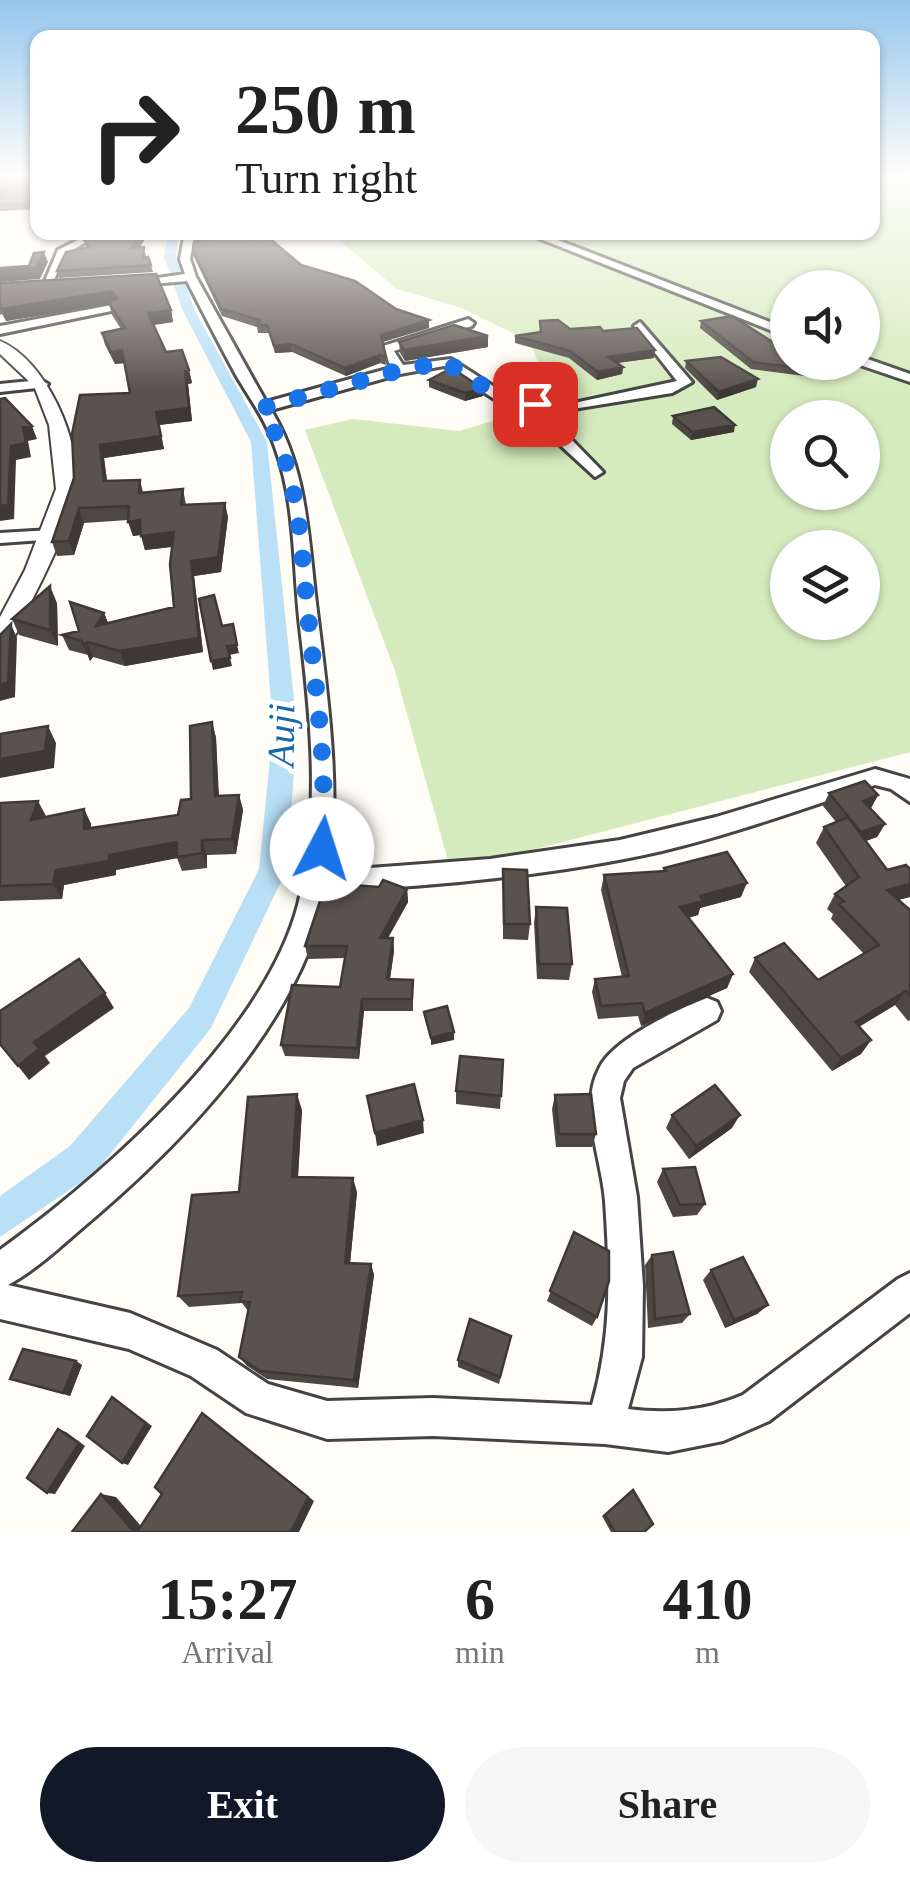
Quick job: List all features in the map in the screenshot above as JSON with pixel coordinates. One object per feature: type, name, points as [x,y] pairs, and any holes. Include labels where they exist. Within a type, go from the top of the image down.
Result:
[{"type":"street","points":[[60,286],[41,286],[62,252],[71,247]]},
{"type":"street","points":[[0,1271],[154,1140],[238,1047],[286,972],[310,912],[326,792],[322,722],[296,493],[284,448],[188,277],[187,247]]},
{"type":"street","points":[[567,247],[770,327]]},
{"type":"street","points":[[109,284],[188,277]]},
{"type":"street","points":[[0,330],[112,308]]},
{"type":"street","points":[[400,370],[387,349],[468,323]]},
{"type":"street","points":[[262,408],[400,370],[446,362],[513,406],[535,404],[560,410],[682,386],[684,376],[640,326]]},
{"type":"street","points":[[0,346],[41,384],[58,425],[66,489],[51,534],[0,640]]},
{"type":"street","points":[[880,367],[910,378]]},
{"type":"street","points":[[0,388],[41,384]]},
{"type":"street","points":[[560,410],[554,425],[595,472]]},
{"type":"street","points":[[0,538],[51,534]]},
{"type":"street","points":[[315,882],[420,876],[589,855],[666,840],[875,777],[898,782],[910,793]]},
{"type":"street","points":[[605,1425],[624,1356],[626,1286],[620,1196],[604,1098],[623,1058],[707,1011]]},
{"type":"street","points":[[0,1302],[130,1331],[204,1363],[259,1400],[327,1420],[433,1417],[605,1425],[668,1433],[724,1422],[756,1408],[910,1292]]},
{"type":"green space","points":[[348,247],[910,247],[910,752],[451,871],[395,671],[305,430],[353,419],[459,431],[496,420],[514,388],[547,383],[529,341],[459,307],[397,289]]},
{"type":"building","points":[[88,247],[144,247],[143,258],[148,257],[151,265],[57,271],[66,252]]},
{"type":"building","points":[[280,247],[301,265],[355,281],[396,309],[429,320],[381,335],[386,357],[380,355],[345,368],[291,344],[274,346],[267,325],[257,325],[260,320],[221,309],[193,250]]},
{"type":"building","points":[[44,252],[36,268],[0,271],[29,266],[34,253]]},
{"type":"building","points":[[156,274],[171,310],[148,313],[166,352],[182,350],[189,370],[185,371],[189,408],[156,412],[161,436],[100,445],[104,481],[140,480],[139,493],[183,489],[181,505],[225,503],[218,557],[191,561],[199,638],[120,651],[87,642],[84,646],[82,641],[62,635],[79,631],[70,602],[104,613],[96,626],[174,607],[170,564],[174,532],[141,536],[140,520],[128,522],[129,506],[79,508],[69,541],[52,542],[74,478],[72,434],[80,395],[130,393],[122,350],[111,352],[102,333],[125,328],[109,303],[117,298],[112,291],[2,309],[0,283]]},
{"type":"building","points":[[732,316],[770,340],[770,364],[753,362],[701,321]]},
{"type":"building","points":[[558,320],[570,329],[637,328],[655,350],[608,357],[623,367],[598,372],[570,351],[515,336],[541,332],[540,321]]},
{"type":"building","points":[[454,325],[488,336],[404,350],[399,342]]},
{"type":"building","points":[[721,357],[758,379],[719,392],[686,361]]},
{"type":"building","points":[[452,368],[483,389],[465,393],[429,380]]},
{"type":"building","points":[[5,398],[32,426],[23,427],[26,443],[11,446],[8,505],[0,506],[0,399]]},
{"type":"building","points":[[714,407],[735,425],[692,432],[673,416]]},
{"type":"building","points":[[50,586],[50,630],[12,619]]},
{"type":"building","points":[[214,595],[222,626],[233,624],[237,645],[227,646],[230,658],[211,661],[199,599]]},
{"type":"building","points":[[11,624],[8,682],[0,685],[0,635]]},
{"type":"building","points":[[212,722],[215,796],[239,795],[232,839],[202,840],[202,853],[177,857],[177,842],[109,855],[109,861],[56,870],[53,884],[0,886],[0,803],[38,801],[31,820],[84,809],[84,829],[178,815],[181,800],[191,799],[190,726]]},
{"type":"building","points":[[48,726],[45,751],[0,759],[0,734]]},
{"type":"building","points":[[865,781],[878,795],[863,801],[885,824],[861,832],[829,793]]},
{"type":"building","points":[[848,817],[887,870],[906,865],[910,869],[910,884],[887,890],[910,910],[910,996],[906,991],[855,1022],[871,1040],[841,1058],[755,958],[784,943],[818,980],[879,945],[839,904],[844,901],[835,894],[859,877],[824,827]]},
{"type":"building","points":[[727,852],[747,883],[700,896],[703,901],[680,907],[733,974],[645,1013],[642,1003],[601,1006],[595,979],[629,976],[604,875],[666,871],[664,868]]},
{"type":"building","points":[[503,869],[527,870],[530,924],[504,924]]},
{"type":"building","points":[[383,880],[407,889],[380,938],[393,938],[387,979],[413,980],[412,999],[362,999],[357,1048],[281,1045],[292,985],[340,987],[347,946],[305,946],[326,883],[379,887]]},
{"type":"building","points":[[536,907],[567,908],[572,964],[539,964]]},
{"type":"building","points":[[79,959],[105,993],[34,1042],[39,1049],[18,1066],[0,1044],[0,1011]]},
{"type":"building","points":[[447,1006],[454,1032],[431,1038],[424,1012]]},
{"type":"building","points":[[460,1056],[503,1060],[501,1096],[456,1091]]},
{"type":"building","points":[[414,1084],[423,1120],[375,1133],[367,1096]]},
{"type":"building","points":[[715,1085],[740,1115],[696,1146],[672,1115]]},
{"type":"building","points":[[297,1094],[292,1177],[353,1178],[345,1263],[371,1264],[354,1380],[260,1371],[239,1357],[250,1302],[240,1301],[242,1292],[178,1296],[192,1195],[239,1192],[248,1097]]},
{"type":"building","points":[[591,1094],[596,1134],[559,1134],[555,1095]]},
{"type":"building","points":[[695,1167],[705,1204],[680,1205],[663,1169]]},
{"type":"building","points":[[574,1232],[609,1251],[609,1281],[597,1317],[550,1291]]},
{"type":"building","points":[[673,1252],[690,1314],[655,1319],[652,1255]]},
{"type":"building","points":[[743,1257],[768,1305],[734,1320],[711,1270]]},
{"type":"building","points":[[470,1319],[511,1336],[500,1377],[458,1360]]},
{"type":"building","points":[[23,1349],[76,1361],[63,1393],[10,1379]]},
{"type":"building","points":[[112,1397],[146,1423],[122,1463],[87,1436]]},
{"type":"building","points":[[202,1413],[308,1497],[291,1532],[137,1532],[162,1494],[155,1487]]},
{"type":"building","points":[[58,1429],[79,1443],[47,1493],[27,1478]]},
{"type":"building","points":[[633,1490],[653,1524],[644,1532],[615,1532],[605,1515]]},
{"type":"building","points":[[101,1494],[134,1532],[72,1532]]},
{"type":"waterway","name":"Auji","points":[[0,1218],[83,1159],[200,1018],[273,869],[285,728],[259,442],[188,309],[170,256],[171,247]]},
{"type":"route","points":[[322,849],[326,792],[322,722],[296,493],[284,448],[262,408],[423,364],[446,362],[513,406],[535,404]]}]
